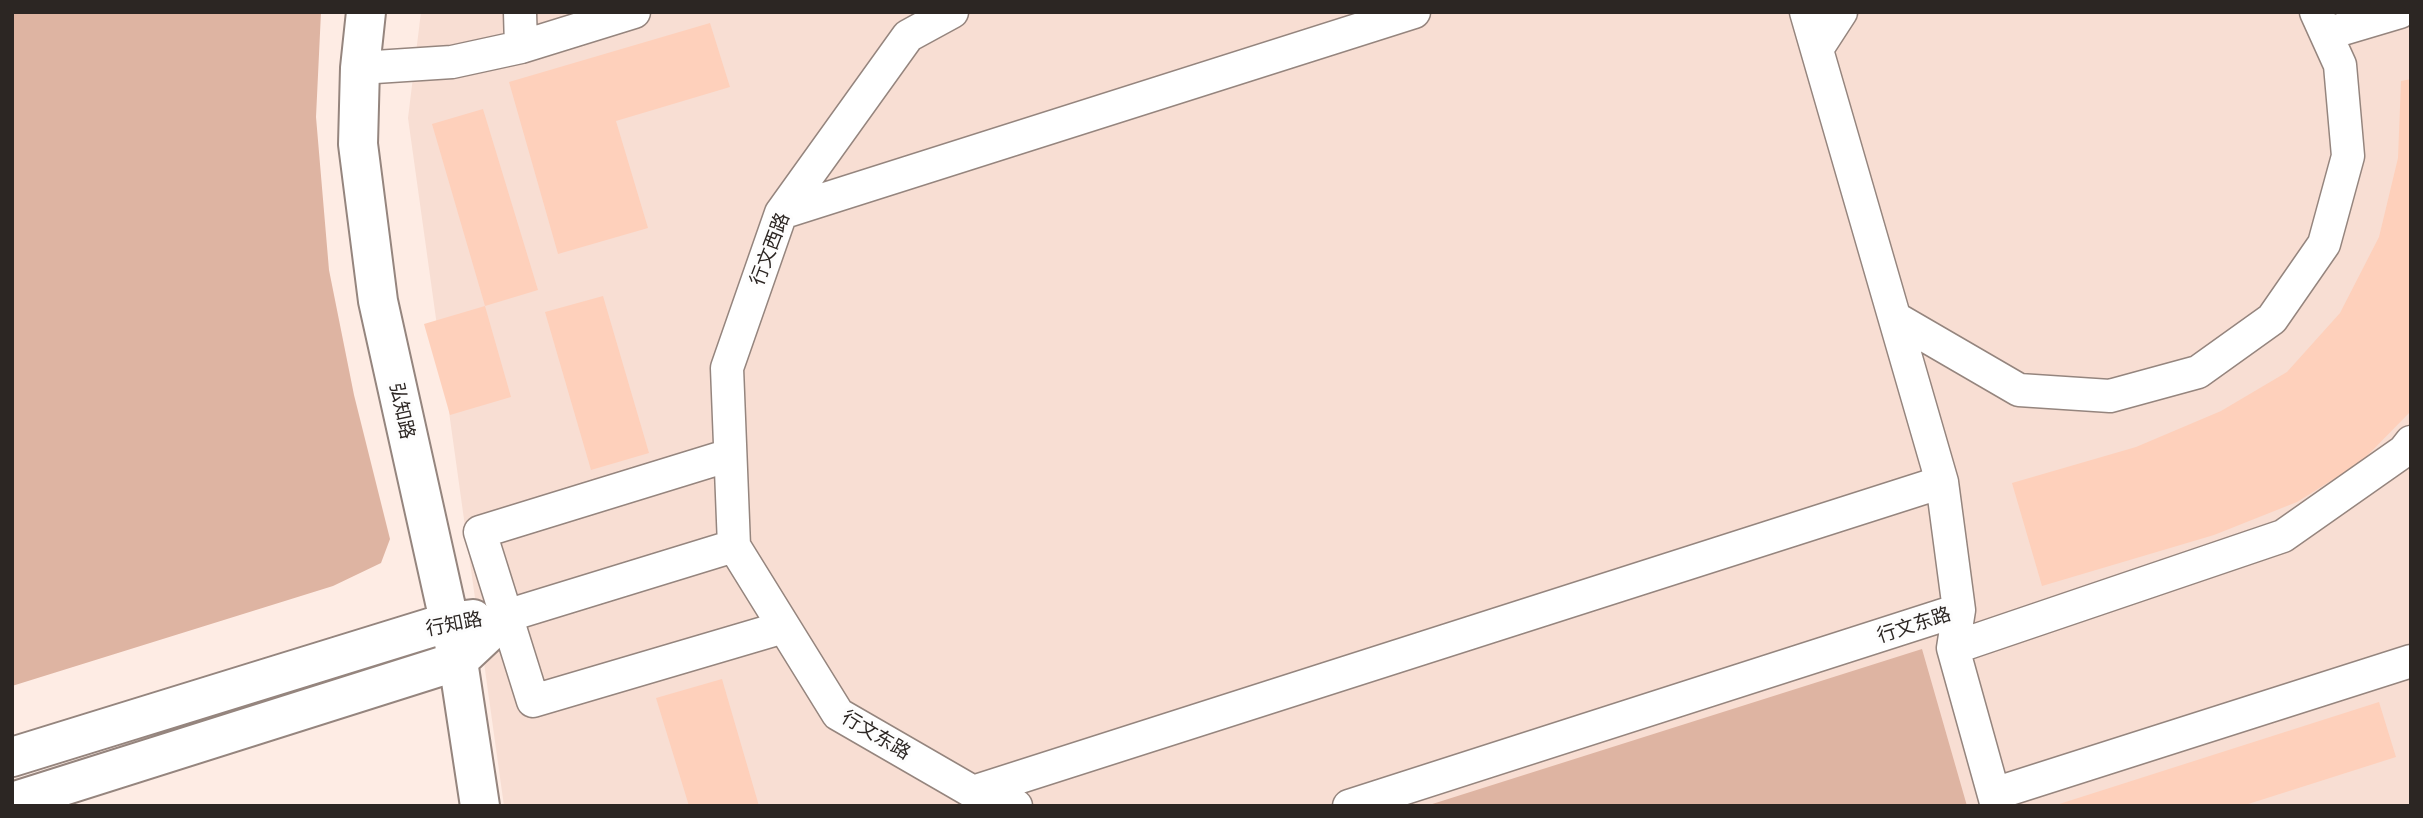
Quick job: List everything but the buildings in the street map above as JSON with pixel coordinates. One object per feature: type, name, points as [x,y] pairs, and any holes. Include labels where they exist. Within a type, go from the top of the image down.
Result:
[{"type":"street","name":"弘知路","points":[[366,12],[360,68],[358,144],[378,301],[458,661],[480,806]]},
{"type":"street","points":[[520,12],[521,47]]},
{"type":"street","points":[[360,68],[452,62],[521,47],[634,12]]},
{"type":"street","name":"行文西路","points":[[734,546],[727,369],[781,213],[908,36],[952,12]]},
{"type":"street","points":[[781,213],[1414,12]]},
{"type":"street","points":[[1806,12],[1942,482],[1959,610]]},
{"type":"street","points":[[1817,50],[1841,12]]},
{"type":"street","points":[[1895,318],[2019,390],[2110,396],[2198,372],[2272,319],[2324,244],[2348,156],[2340,65],[2321,23],[2400,12]]},
{"type":"street","name":"行文东路","points":[[1349,806],[1959,610],[1953,648],[2283,536],[2404,451],[2411,442]]},
{"type":"street","points":[[730,455],[480,532],[506,616],[533,701],[784,627]]},
{"type":"street","points":[[973,792],[1942,482]]},
{"type":"street","points":[[506,616],[734,546]]},
{"type":"street","name":"行文东路","points":[[734,546],[838,714],[973,792],[1016,806]]},
{"type":"street","name":"行知路","points":[[12,757],[449,622],[506,616]]},
{"type":"street","name":"行知路","points":[[12,802],[458,661],[506,616]]},
{"type":"street","points":[[1953,648],[1996,800],[2411,661]]},
{"type":"shaded area","points":[[12,12],[321,12],[316,117],[329,270],[354,395],[390,539],[381,563],[333,586],[12,686]]},
{"type":"shaded area","points":[[421,12],[2411,12],[2411,806],[504,806],[408,118]]},
{"type":"shaded area","points":[[1922,649],[1967,806],[1426,806]]}]
